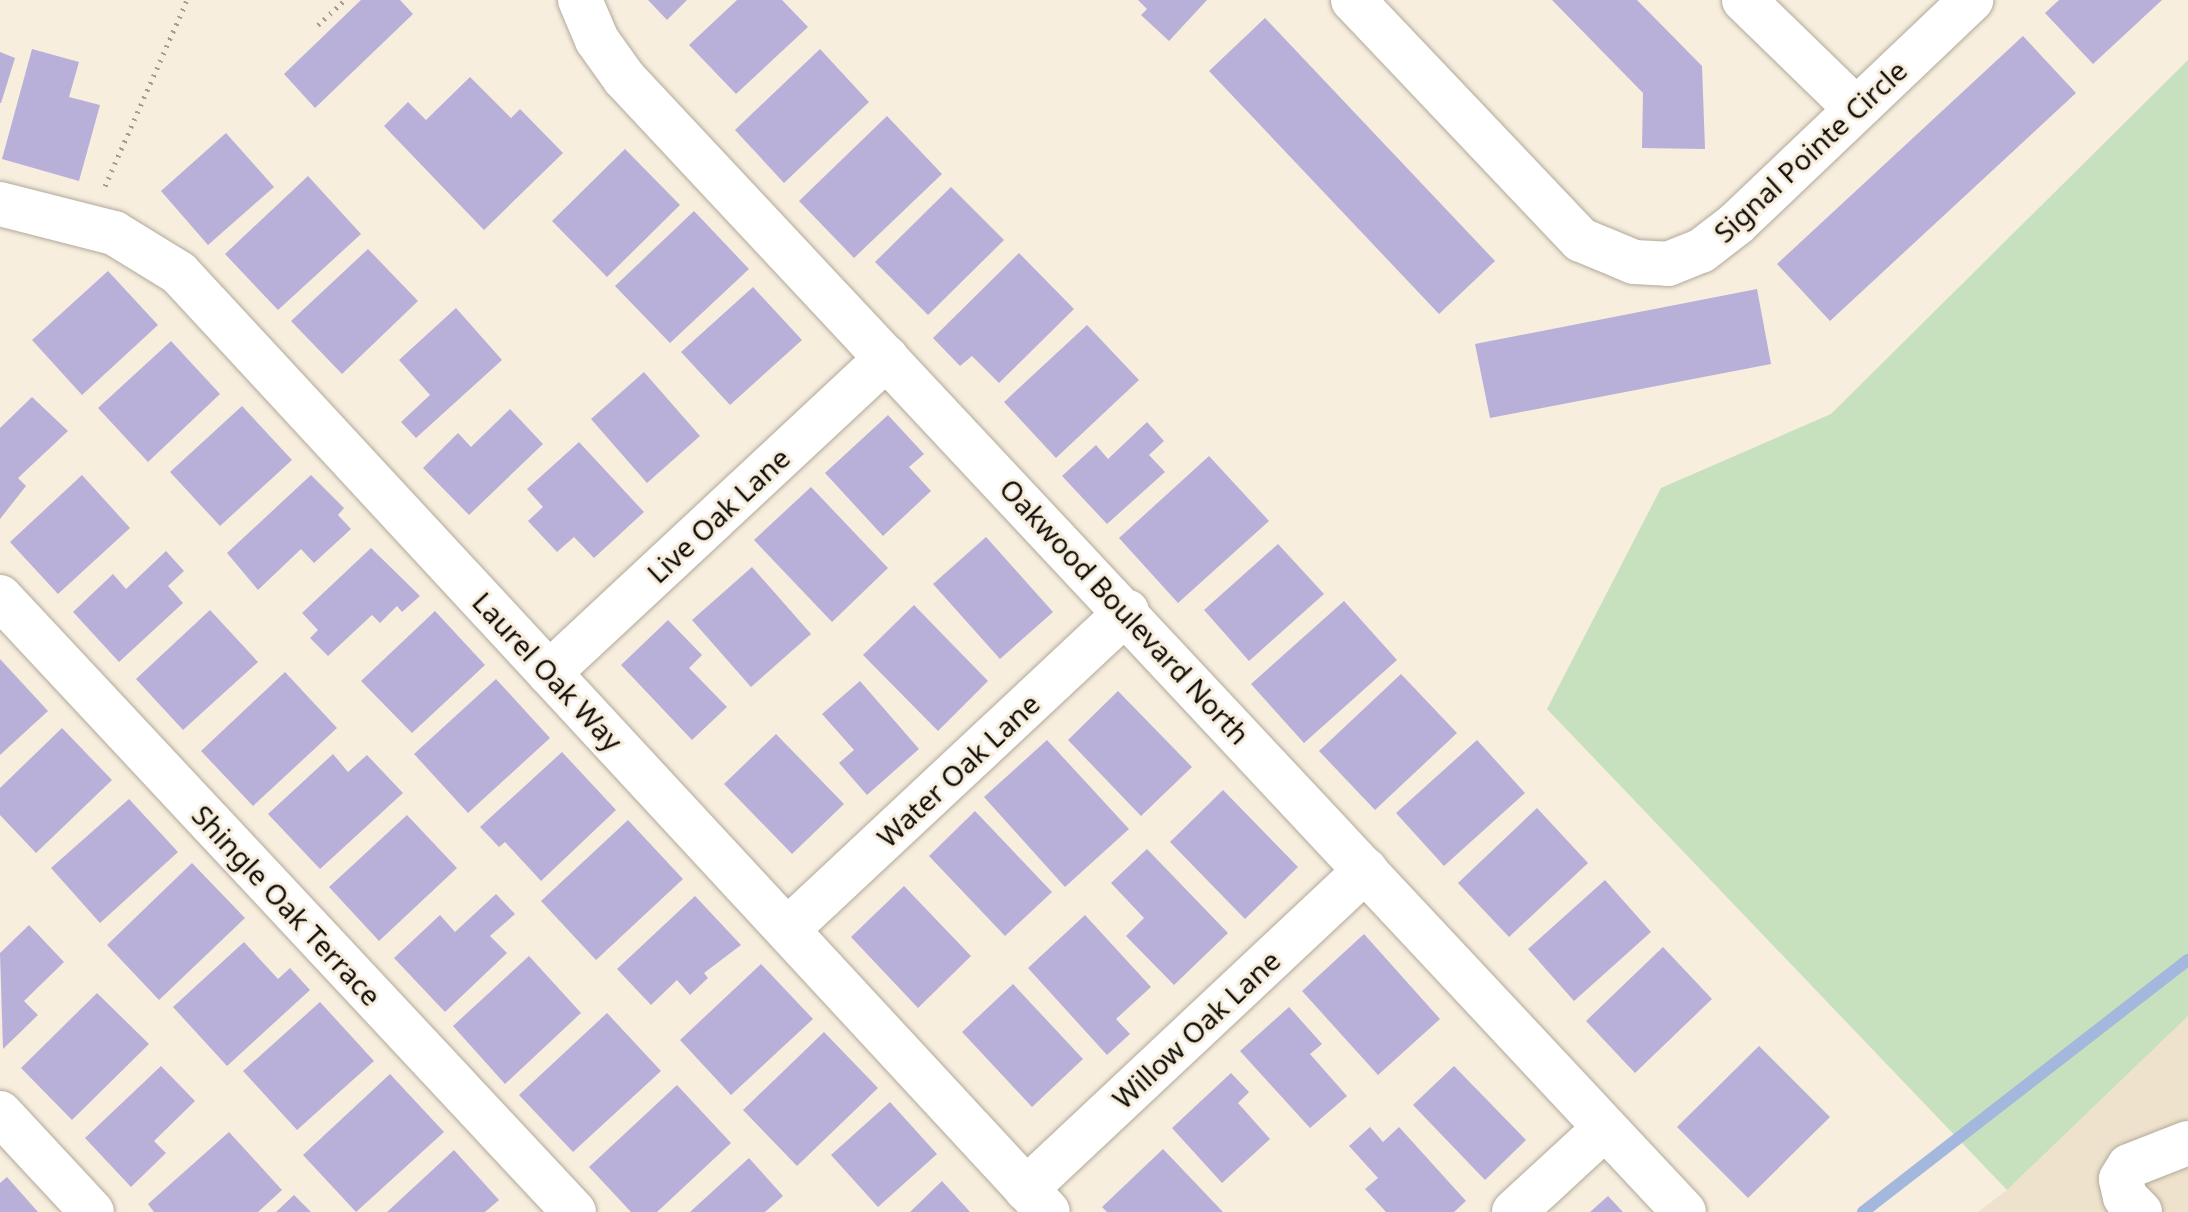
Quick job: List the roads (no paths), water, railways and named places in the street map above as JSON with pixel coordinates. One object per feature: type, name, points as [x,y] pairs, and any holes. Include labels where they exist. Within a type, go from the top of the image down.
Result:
[{"type":"street","name":"Oakwood Boulevard North","points":[[580,0],[597,40],[624,78],[1127,612],[1684,1212]]},
{"type":"street","name":"Signal Pointe Circle","points":[[1353,0],[1581,240],[1634,262],[1668,264],[1701,251],[1971,0]]},
{"type":"street","points":[[1744,0],[1856,109]]},
{"type":"street","name":"Laurel Oak Way","points":[[0,204],[88,225],[138,244],[179,273],[789,928],[1037,1200]]},
{"type":"street","name":"Live Oak Lane","points":[[549,673],[887,358]]},
{"type":"street","name":"Shingle Oak Terrace","points":[[0,597],[574,1212]]},
{"type":"street","name":"Water Oak Lane","points":[[789,928],[1127,612]]},
{"type":"street","name":"Willow Oak Lane","points":[[1037,1200],[1366,870]]},
{"type":"street","points":[[0,1113],[92,1212]]},
{"type":"street","points":[[1514,1212],[1605,1128]]},
{"type":"street","points":[[2140,1212],[2125,1197],[2121,1179],[2129,1166],[2188,1143]]},
{"type":"waterway","points":[[1863,1212],[2188,960]]}]
